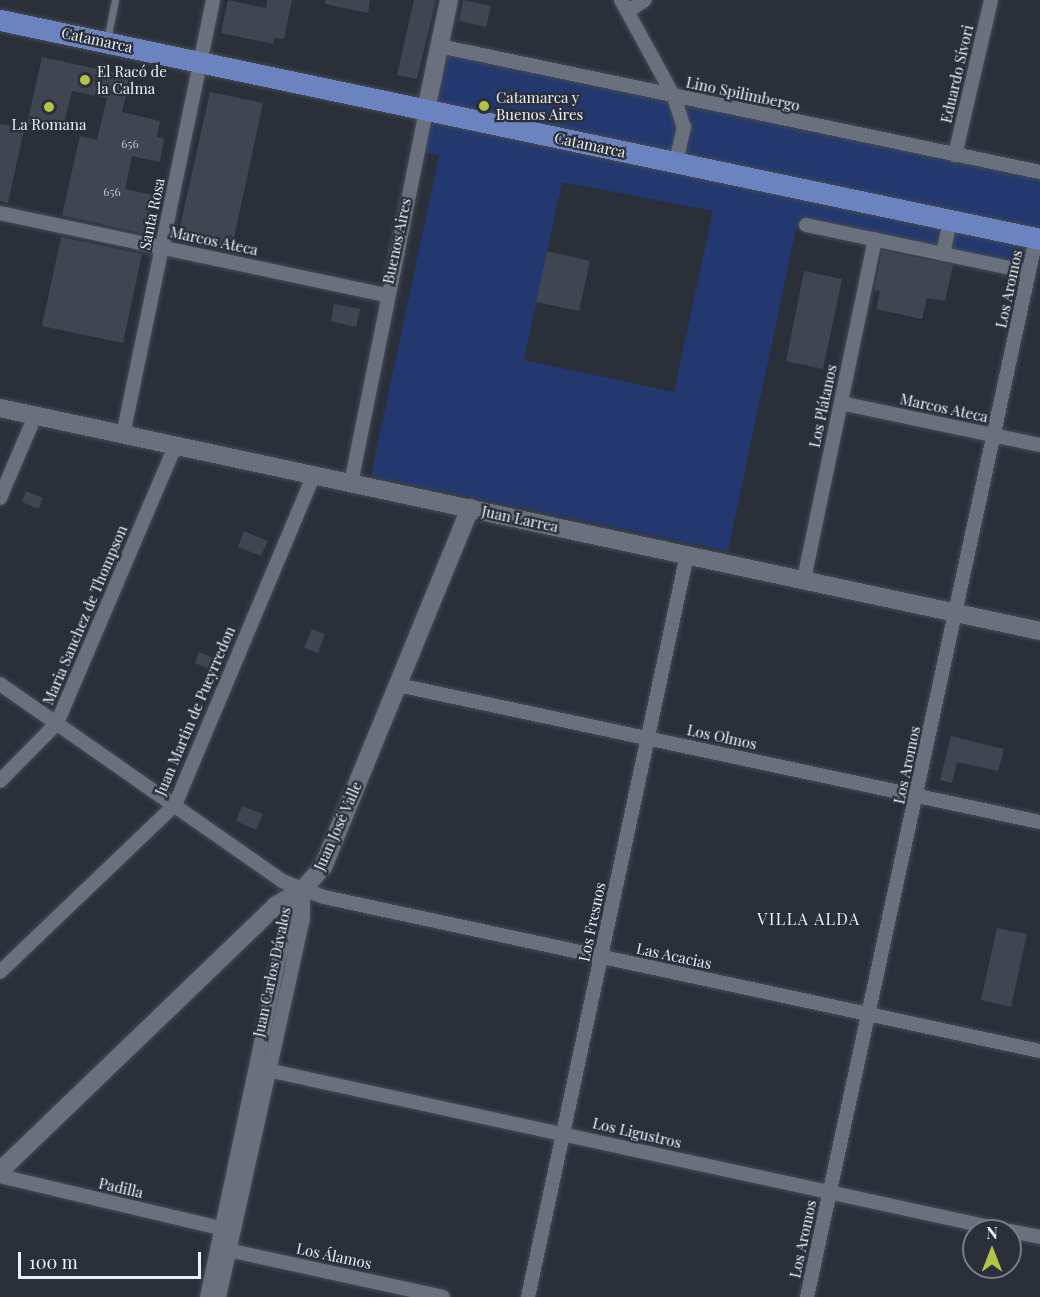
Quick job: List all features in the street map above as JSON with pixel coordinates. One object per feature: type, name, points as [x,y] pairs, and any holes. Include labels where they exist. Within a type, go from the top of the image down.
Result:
[{"type":"main road","name":"Catamarca","points":[[0,20],[1038,239]]},
{"type":"street","name":"Santa Rosa","points":[[123,435],[213,0]]},
{"type":"street","name":"Buenos Aires","points":[[351,483],[386,295],[449,0]]},
{"type":"street","points":[[645,0],[624,6],[674,97],[684,127],[676,163]]},
{"type":"street","name":"Eduardo Sívori","points":[[955,155],[991,0]]},
{"type":"street","name":"Lino Spilimbergo","points":[[439,46],[1040,172]]},
{"type":"street","name":"Marcos Ateca","points":[[0,213],[386,295]]},
{"type":"street","points":[[943,254],[950,221]]},
{"type":"street","points":[[806,225],[1029,272]]},
{"type":"street","name":"Los Plátanos","points":[[804,579],[875,239]]},
{"type":"street","name":"Los Aromos","points":[[807,1297],[1038,239]]},
{"type":"street","name":"Marcos Ateca","points":[[841,403],[1040,445]]},
{"type":"street","name":"Juan Larrea","points":[[0,408],[1040,631]]},
{"type":"street","points":[[0,498],[35,416]]},
{"type":"street","name":"Maria Sanchez de Thompson","points":[[0,781],[57,723],[175,446]]},
{"type":"street","name":"Juan Martin de Pueyrredon","points":[[0,972],[174,805],[314,475]]},
{"type":"street","name":"Juan José Valle","points":[[0,1171],[275,906],[303,889],[323,867],[470,508]]},
{"type":"street","name":"Los Fresnos","points":[[528,1297],[687,555]]},
{"type":"street","name":"Las Acacias","points":[[0,684],[282,881],[324,897],[1040,1051]]},
{"type":"street","name":"Los Olmos","points":[[398,685],[1040,822]]},
{"type":"street","name":"Juan Carlos Dávalos","points":[[219,1297],[224,1250],[263,1069],[303,917],[303,889]]},
{"type":"street","name":"Los Ligustros","points":[[263,1069],[962,1221]]},
{"type":"street","name":"Padilla","points":[[0,1176],[228,1230]]},
{"type":"street","name":"Los Ligustros","points":[[1022,1234],[1040,1237]]},
{"type":"street","name":"Juan Carlos Dávalos","points":[[207,1297],[224,1250]]},
{"type":"street","name":"Los Álamos","points":[[224,1250],[443,1297]]},
{"type":"lane","points":[[106,42],[115,0]]},
{"type":"shaded area","points":[[439,46],[1040,172],[1040,239],[1029,272],[806,225],[796,229],[728,551],[371,476],[439,156],[417,150]],"holes":[[[562,182],[713,211],[674,392],[524,360]]]},
{"type":"building","points":[[228,0],[266,8],[267,0],[292,0],[284,39],[274,38],[273,44],[221,33]]},
{"type":"building","points":[[325,0],[370,0],[368,13],[325,4]]},
{"type":"building","points":[[414,0],[436,0],[417,79],[397,75]]},
{"type":"building","points":[[463,0],[491,6],[486,27],[459,21]]},
{"type":"building","points":[[42,57],[130,76],[122,112],[160,121],[157,137],[164,139],[160,162],[132,156],[125,189],[153,195],[144,234],[62,215],[80,136],[97,140],[107,98],[72,91],[62,132],[27,124]]},
{"type":"building","points":[[210,92],[263,103],[231,252],[177,240]]},
{"type":"building","points":[[0,124],[24,129],[8,203],[0,201]]},
{"type":"building","points":[[61,237],[142,254],[123,343],[42,326]]},
{"type":"building","points":[[882,250],[953,265],[945,301],[927,298],[922,319],[876,309],[880,291],[874,290]]},
{"type":"building","points":[[547,251],[590,261],[579,311],[536,302]]},
{"type":"building","points":[[804,271],[842,279],[823,369],[786,361]]},
{"type":"building","points":[[334,304],[360,309],[356,327],[331,321]]},
{"type":"building","points":[[26,491],[43,498],[39,509],[22,502]]},
{"type":"building","points":[[244,531],[268,541],[261,556],[238,547]]},
{"type":"building","points":[[312,629],[325,634],[318,653],[304,648]]},
{"type":"building","points":[[199,652],[216,659],[211,670],[195,663]]},
{"type":"building","points":[[951,736],[1004,749],[998,771],[957,762],[952,783],[940,780]]},
{"type":"building","points":[[242,806],[263,814],[256,830],[236,821]]},
{"type":"building","points":[[997,928],[1027,934],[1011,1007],[981,1000]]},
{"type":"place","name":"El Racó de la Calma","points":[[85,80]]},
{"type":"place","name":"Catamarca y Buenos Aires","points":[[484,106]]},
{"type":"place","name":"La Romana","points":[[49,107]]},
{"type":"district","name":"VILLA ALDA","points":[[809,919]]}]
